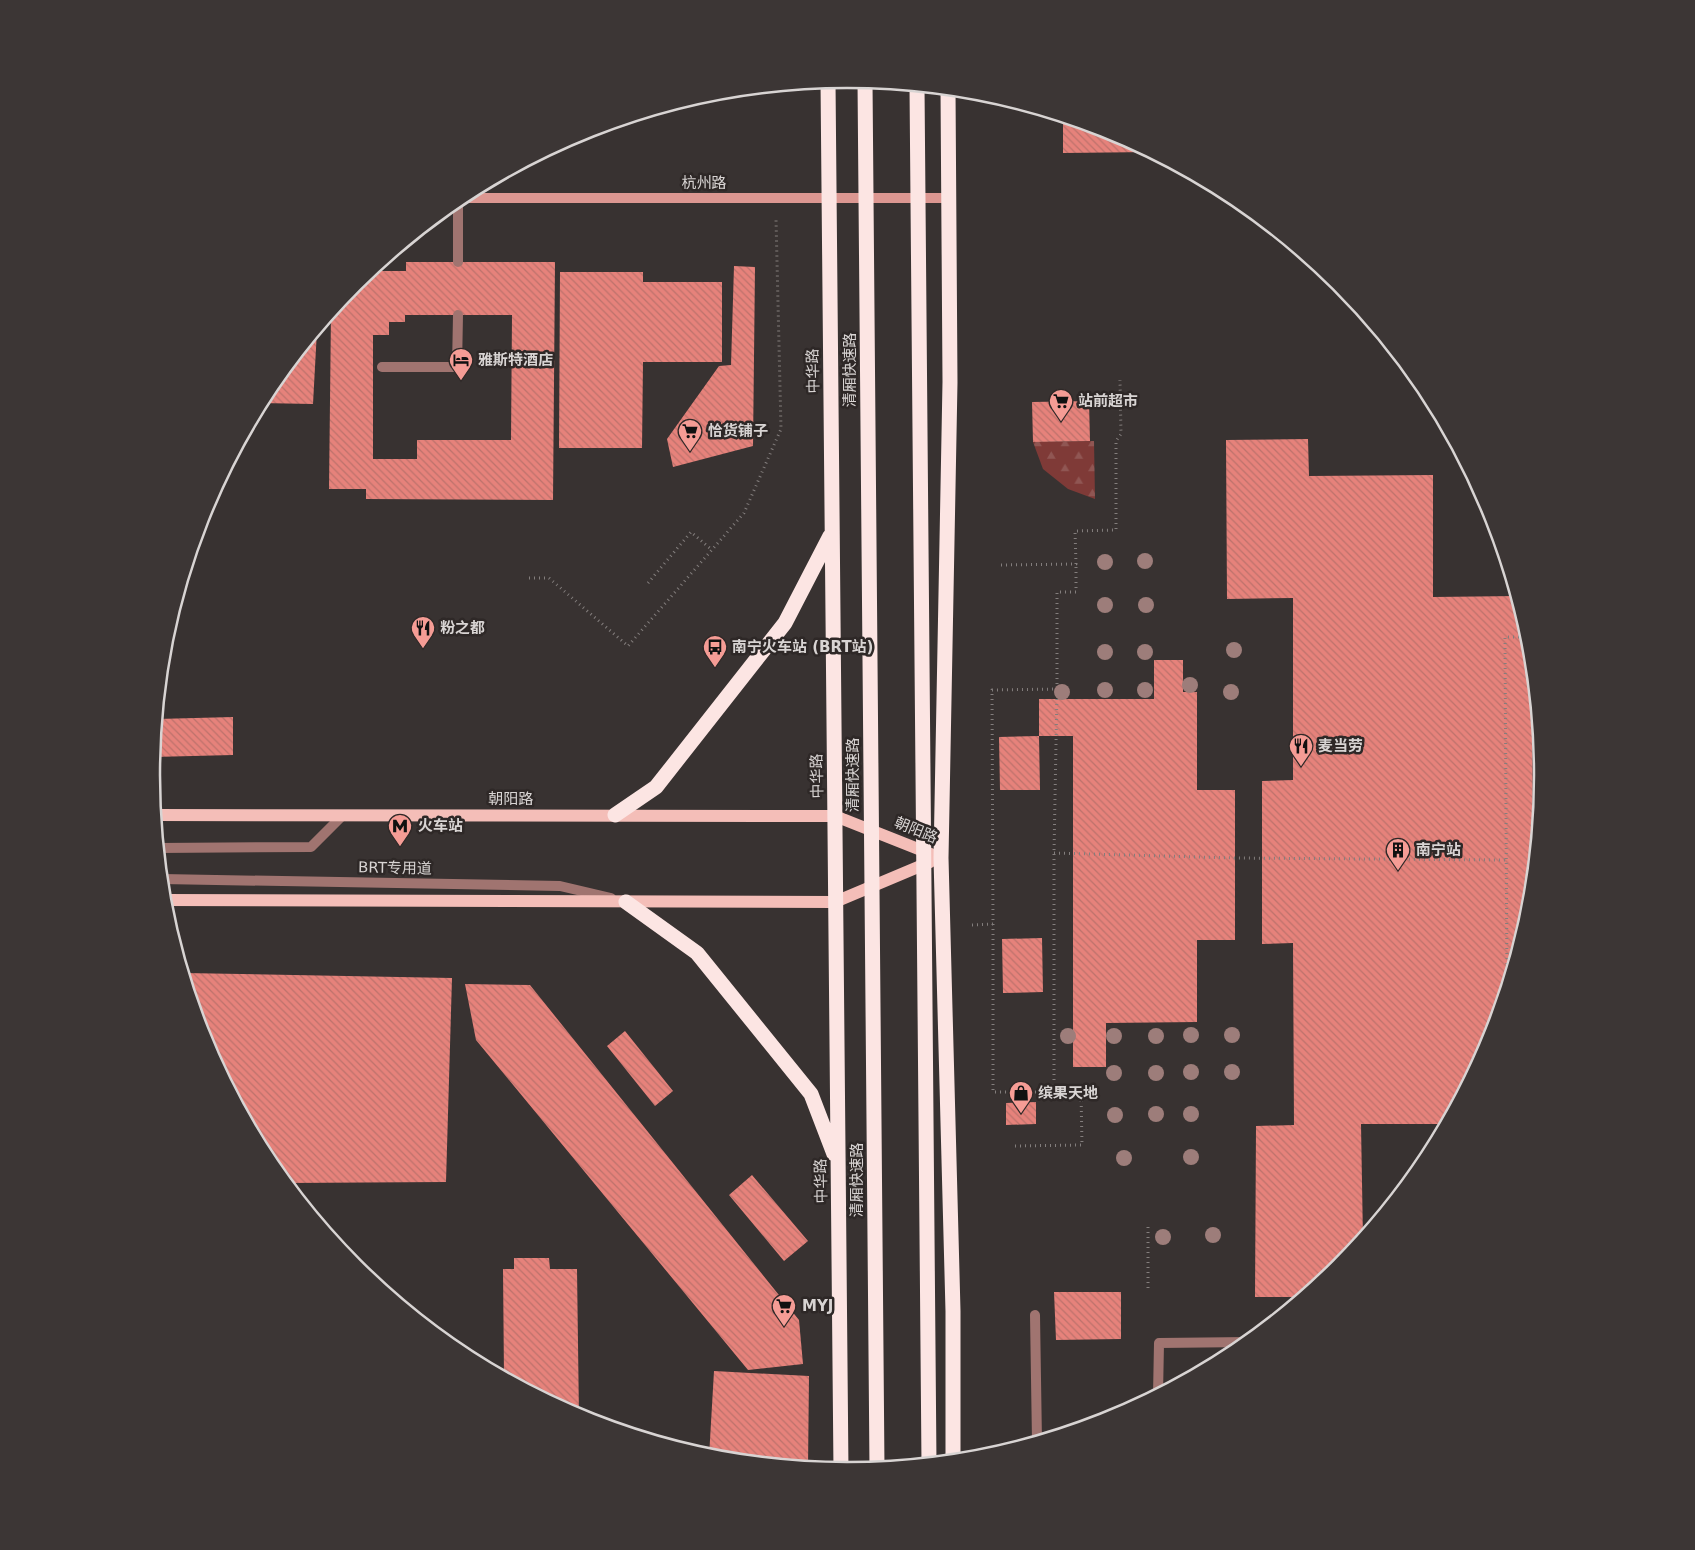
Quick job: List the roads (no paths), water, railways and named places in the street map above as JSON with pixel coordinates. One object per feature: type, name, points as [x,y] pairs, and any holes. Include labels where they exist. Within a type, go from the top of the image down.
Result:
[{"type":"highway","name":"中华路","points":[[828,88],[841,1462]]},
{"type":"highway","name":"清厢快速路","points":[[866,88],[876,1461]]},
{"type":"highway","points":[[917,91],[929,1458]]},
{"type":"highway","points":[[948,95],[950,382],[941,858],[953,1311],[953,1454]]},
{"type":"highway","points":[[615,815],[656,787],[785,623],[832,532]]},
{"type":"highway","points":[[626,902],[697,953],[811,1094],[838,1164]]},
{"type":"main road","name":"朝阳路","points":[[161,814],[835,816],[941,858]]},
{"type":"main road","name":"朝阳路","points":[[172,900],[835,902],[941,858]]},
{"type":"street","name":"杭州路","points":[[474,198],[949,198]]},
{"type":"lane","points":[[458,262],[459,208]]},
{"type":"lane","points":[[382,367],[457,367],[458,315]]},
{"type":"lane","points":[[164,848],[311,848],[342,816]]},
{"type":"lane","name":"BRT专用道","points":[[168,879],[560,886],[626,902]]},
{"type":"lane","points":[[1034,1315],[1037,1435]]},
{"type":"lane","points":[[1158,1389],[1159,1343],[1236,1342]]},
{"type":"place","name":"雅斯特酒店","points":[[461,381]]},
{"type":"place","name":"站前超市","points":[[1061,422]]},
{"type":"place","name":"恰货铺子","points":[[690,452]]},
{"type":"place","name":"粉之都","points":[[423,649]]},
{"type":"place","name":"南宁火车站 (BRT站)","points":[[715,668]]},
{"type":"place","name":"麦当劳","points":[[1301,767]]},
{"type":"place","name":"火车站","points":[[400,847]]},
{"type":"place","name":"南宁站","points":[[1398,871]]},
{"type":"place","name":"缤果天地","points":[[1021,1114]]},
{"type":"place","name":"MYJ","points":[[784,1327]]}]
